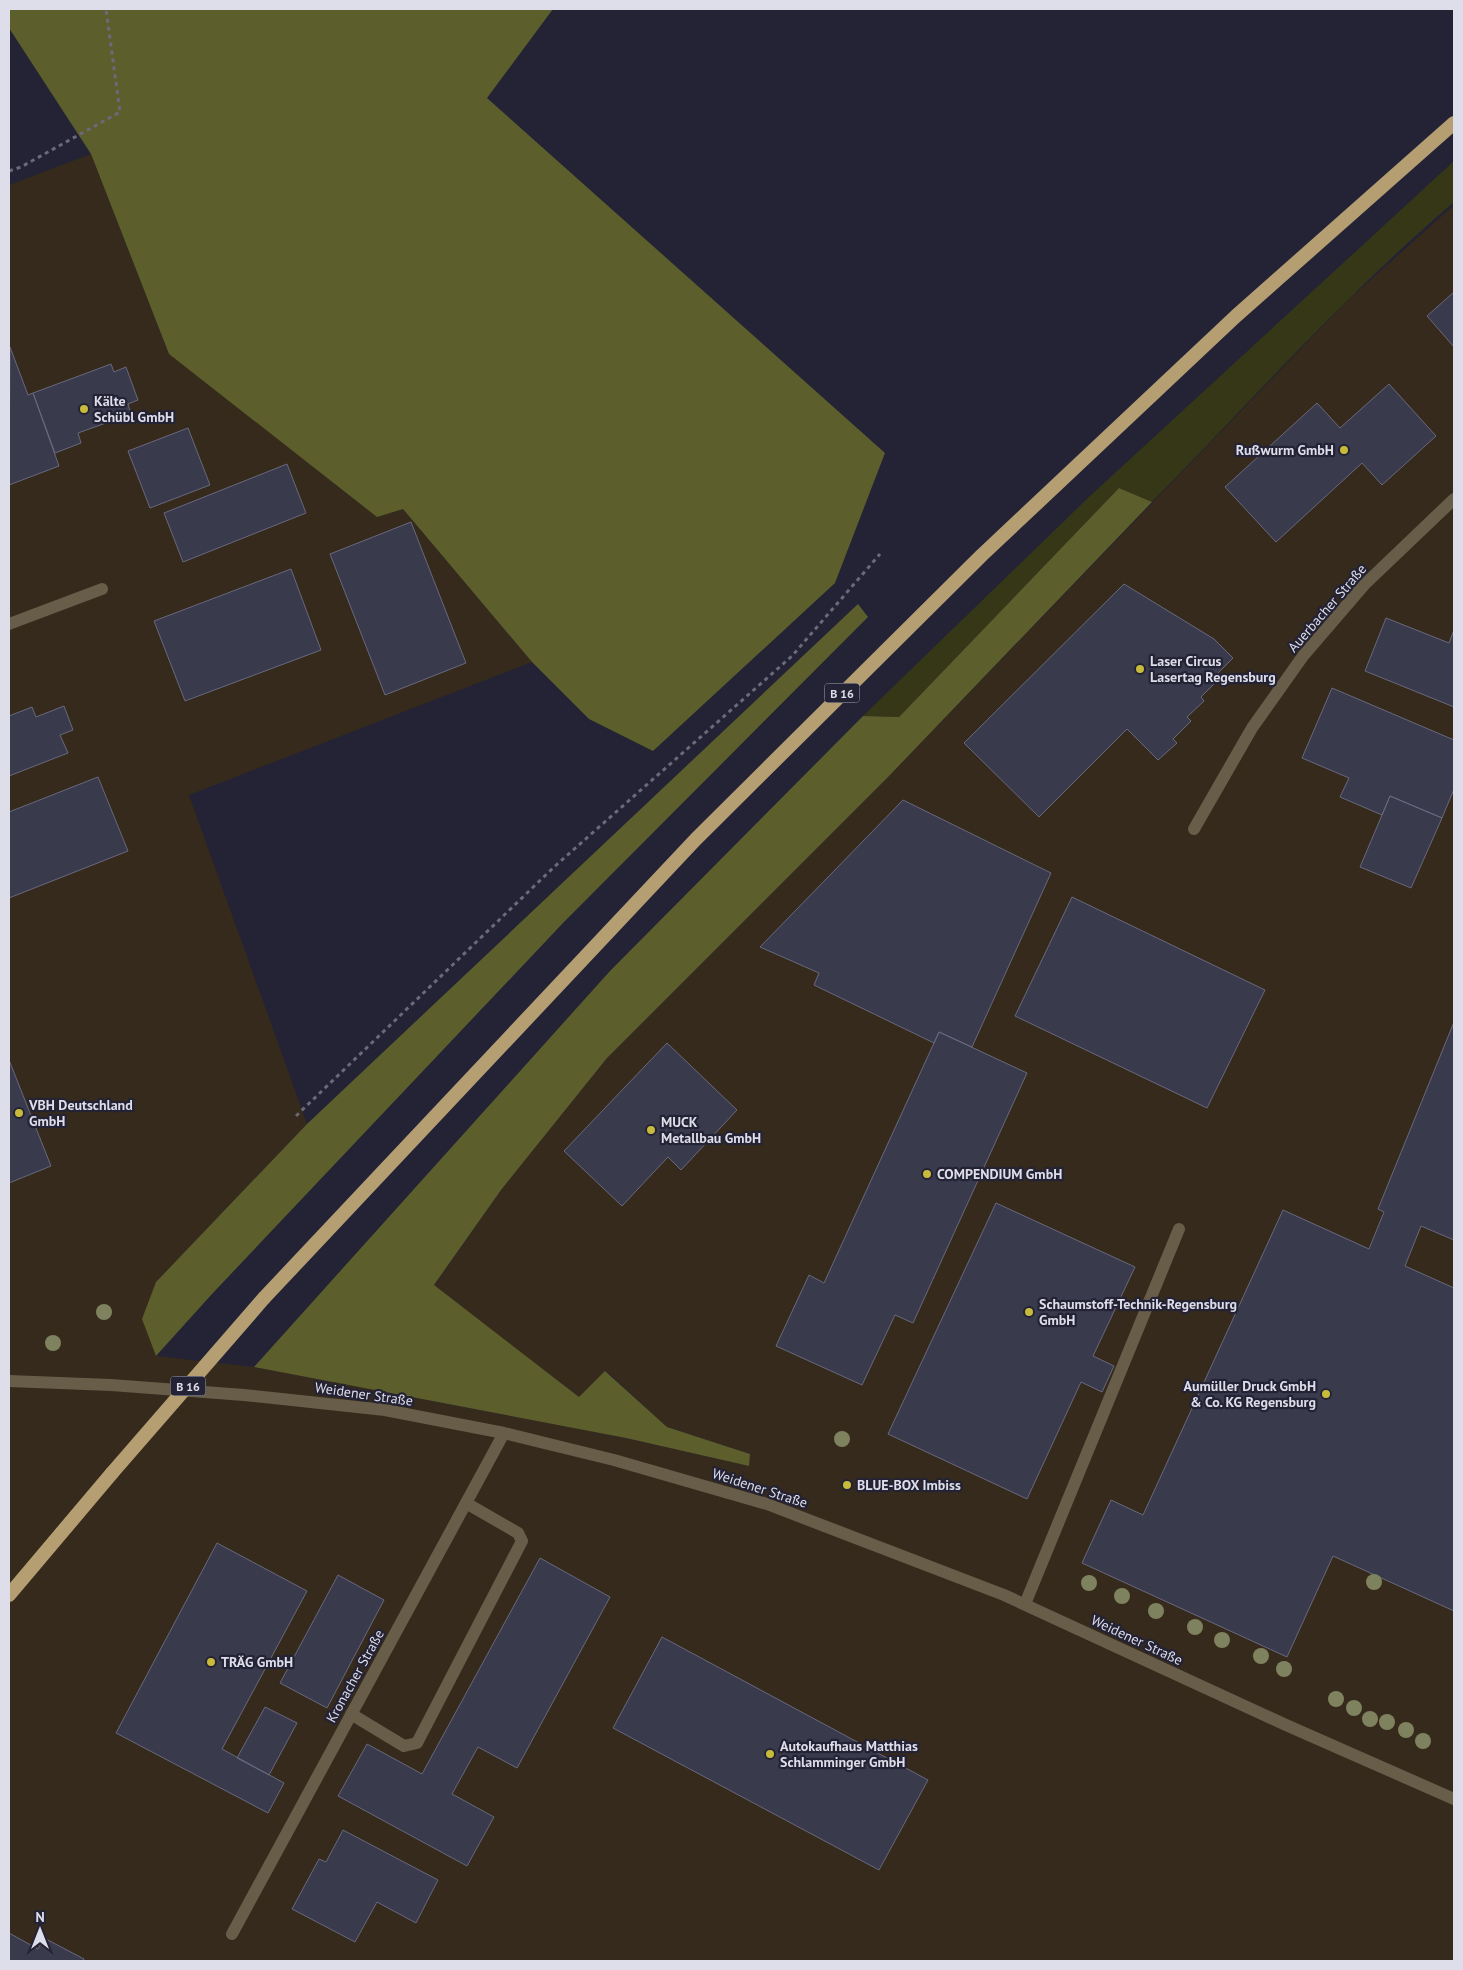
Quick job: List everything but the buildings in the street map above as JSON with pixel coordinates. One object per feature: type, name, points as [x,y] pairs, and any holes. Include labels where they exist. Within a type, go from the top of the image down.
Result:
[{"type":"highway","name":"B 16","points":[[9,1595],[264,1298],[696,839],[975,562],[1236,316],[1454,123]]},
{"type":"street","name":"Auerbacher Straße","points":[[1194,829],[1252,728],[1303,656],[1364,585],[1454,500]]},
{"type":"street","points":[[9,624],[102,589]]},
{"type":"street","points":[[1025,1604],[1179,1229]]},
{"type":"street","name":"Weidener Straße","points":[[9,1381],[111,1385],[244,1395],[385,1410],[504,1433],[614,1460],[767,1504],[1025,1604],[1277,1721],[1454,1799]]},
{"type":"street","name":"Kronacher Straße","points":[[232,1934],[504,1433]]},
{"type":"street","points":[[351,1714],[404,1746],[417,1743],[522,1541],[518,1533],[466,1503]]},
{"type":"path","points":[[9,171],[21,167],[120,112],[106,9]]},
{"type":"path","points":[[296,1116],[554,867],[792,656],[880,554]]},
{"type":"shaded area","points":[[91,154],[169,354],[403,509],[532,662],[189,795],[307,1124],[156,1282],[156,1356],[254,1367],[626,1438],[749,1466],[750,1454],[667,1427],[606,1371],[579,1397],[434,1286],[501,1190],[607,1058],[889,776],[1347,301],[1454,205],[1454,1961],[9,1961],[9,185]]},
{"type":"shaded area","points":[[1454,161],[1454,202],[1375,273],[1152,502],[1119,488],[899,717],[863,716],[1090,496]]},
{"type":"green space","points":[[9,9],[553,9],[487,98],[885,453],[835,583],[653,751],[589,719],[532,662],[403,509],[377,517],[169,354],[91,154],[9,28]]},
{"type":"green space","points":[[1119,488],[1152,502],[889,776],[607,1058],[501,1190],[434,1285],[579,1397],[605,1371],[667,1427],[750,1454],[749,1466],[626,1438],[254,1367],[610,971],[863,716],[899,717]]},
{"type":"green space","points":[[858,604],[868,617],[563,923],[212,1294],[156,1356],[142,1319],[156,1282],[307,1124]]},
{"type":"place","name":"Kälte Schübl GmbH","points":[[84,409]]},
{"type":"place","name":"Rußwurm GmbH","points":[[1344,450]]},
{"type":"place","name":"Laser Circus Lasertag Regensburg","points":[[1140,669]]},
{"type":"place","name":"VBH Deutschland GmbH","points":[[19,1113]]},
{"type":"place","name":"MUCK Metallbau GmbH","points":[[651,1130]]},
{"type":"place","name":"COMPENDIUM GmbH","points":[[927,1174]]},
{"type":"place","name":"Schaumstoff-Technik-Regensburg GmbH","points":[[1029,1312]]},
{"type":"place","name":"Aumüller Druck GmbH & Co. KG Regensburg","points":[[1326,1394]]},
{"type":"place","name":"BLUE-BOX Imbiss","points":[[847,1485]]},
{"type":"place","name":"TRÄG GmbH","points":[[211,1662]]},
{"type":"place","name":"Autokaufhaus Matthias Schlamminger GmbH","points":[[770,1754]]}]
